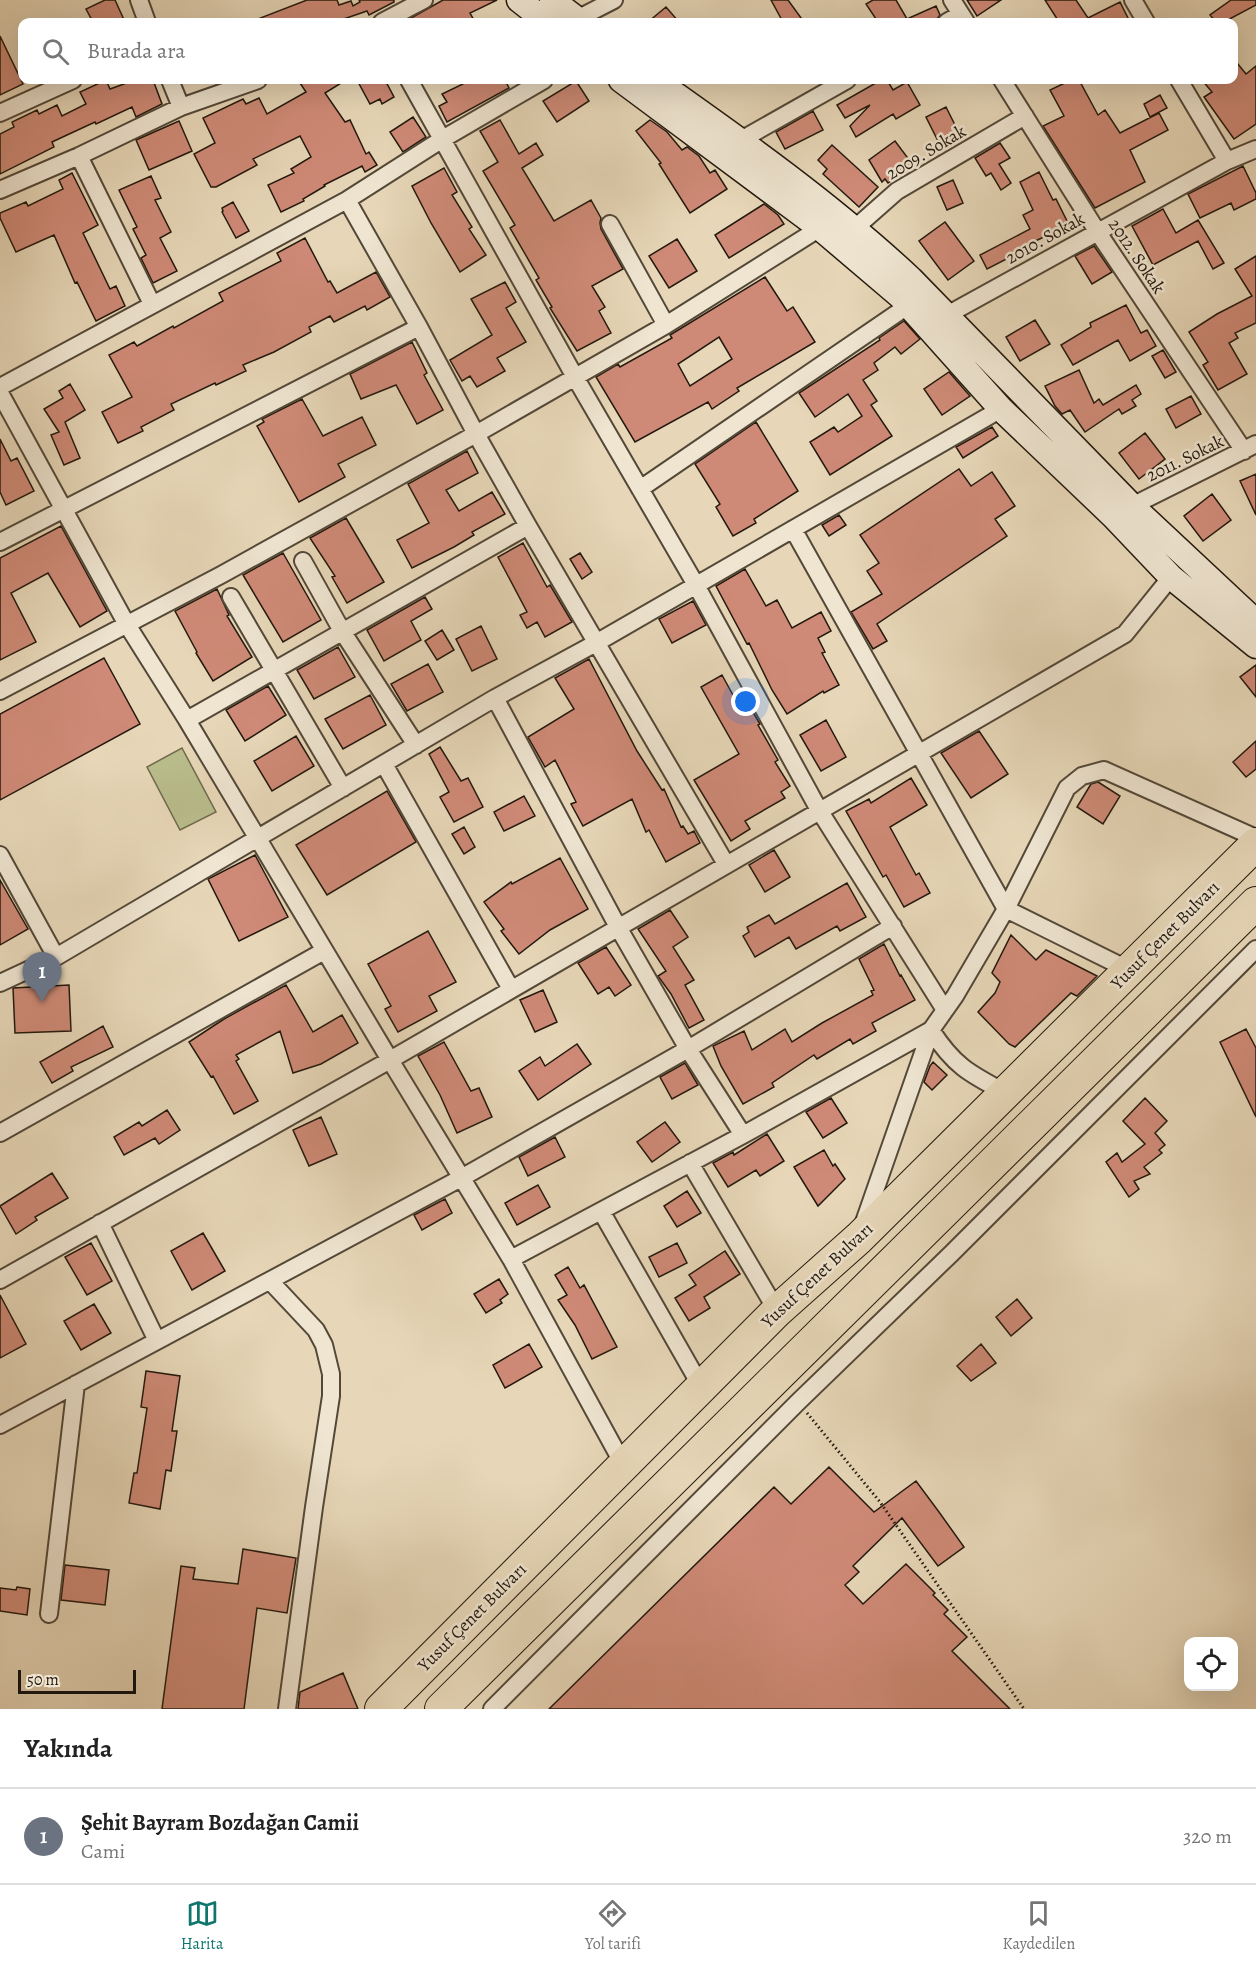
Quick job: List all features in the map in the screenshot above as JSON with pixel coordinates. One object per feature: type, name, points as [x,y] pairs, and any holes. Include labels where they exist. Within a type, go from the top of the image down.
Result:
[{"type":"highway","name":"Yusuf Çenet Bulvarı","points":[[381,1709],[777,1311],[859,1238],[1256,844]]},
{"type":"highway","points":[[441,1709],[1256,903]]},
{"type":"main road","points":[[519,0],[542,18]]},
{"type":"main road","points":[[552,0],[575,18]]},
{"type":"main road","points":[[626,84],[820,228],[909,305],[1001,409],[1113,516],[1171,577],[1256,646]]},
{"type":"main road","points":[[661,84],[741,140],[873,243],[947,315],[1132,506],[1256,622]]},
{"type":"street","points":[[139,0],[146,18]]},
{"type":"street","points":[[390,18],[424,0]]},
{"type":"street","points":[[584,18],[614,0]]},
{"type":"street","points":[[1133,0],[1144,18]]},
{"type":"street","points":[[0,113],[64,84]]},
{"type":"street","points":[[172,84],[181,107]]},
{"type":"street","points":[[0,190],[79,156],[181,107],[247,84]]},
{"type":"street","points":[[411,84],[575,377],[696,585],[819,810],[945,1010]]},
{"type":"street","points":[[0,387],[347,200],[441,140],[537,84]]},
{"type":"street","points":[[741,140],[840,84]]},
{"type":"street","name":"2012. Sokak","points":[[1005,84],[1097,231],[1250,448]]},
{"type":"street","points":[[1181,84],[1227,161]]},
{"type":"street","name":"2009. Sokak","points":[[854,229],[897,191],[1025,116]]},
{"type":"street","name":"2010. Sokak","points":[[947,315],[1227,161],[1256,149]]},
{"type":"street","points":[[79,156],[152,304]]},
{"type":"street","points":[[347,200],[528,526],[726,864]]},
{"type":"street","points":[[610,224],[666,325]]},
{"type":"street","points":[[0,691],[221,575],[476,434],[666,325],[820,228]]},
{"type":"street","points":[[640,489],[909,305]]},
{"type":"street","points":[[0,542],[419,327]]},
{"type":"street","points":[[0,393],[126,623],[187,720],[257,840],[512,1259],[623,1464]]},
{"type":"street","points":[[0,983],[56,957],[495,698],[596,643],[1001,409]]},
{"type":"street","name":"2011. Sokak","points":[[1132,506],[1250,448]]},
{"type":"street","points":[[187,720],[528,526]]},
{"type":"street","points":[[793,529],[1006,909],[1129,970]]},
{"type":"street","points":[[303,561],[342,631],[416,745]]},
{"type":"street","points":[[0,1280],[390,1060],[1125,634],[1171,577]]},
{"type":"street","points":[[231,597],[343,788]]},
{"type":"street","points":[[495,698],[618,927],[688,1049],[743,1135]]},
{"type":"street","points":[[384,764],[512,989]]},
{"type":"street","points":[[859,1238],[931,1030],[1006,909],[1067,788],[1082,776],[1104,770],[1256,837]]},
{"type":"street","points":[[0,855],[56,957]]},
{"type":"street","points":[[0,1425],[463,1177],[688,1049],[893,926]]},
{"type":"street","points":[[492,1709],[798,1402],[952,1253],[1256,949]]},
{"type":"street","points":[[0,1133],[324,951]]},
{"type":"street","points":[[931,1030],[942,1048],[966,1072],[1006,1094]]},
{"type":"street","points":[[512,1259],[743,1135],[931,1030]]},
{"type":"street","points":[[690,1163],[777,1311]]},
{"type":"street","points":[[600,1211],[702,1388]]},
{"type":"street","points":[[100,1223],[157,1341]]},
{"type":"street","points":[[270,1281],[316,1329],[324,1345],[331,1374],[331,1396],[287,1709]]},
{"type":"street","points":[[49,1614],[76,1384]]},
{"type":"path","points":[[798,1402],[880,1502],[1024,1709]]},
{"type":"green space","points":[[182,748],[216,812],[180,830],[147,767]]},
{"type":"building","points":[[105,0],[115,0],[123,18],[91,18],[86,9]]},
{"type":"building","points":[[307,0],[337,0],[339,5],[351,1],[353,6],[360,2],[359,0],[394,0],[369,15],[367,11],[347,18],[260,18]]},
{"type":"building","points":[[443,0],[497,0],[470,13],[473,18],[411,18]]},
{"type":"building","points":[[771,0],[788,0],[801,18],[781,18]]},
{"type":"building","points":[[873,0],[896,0],[906,18],[875,18],[866,4]]},
{"type":"building","points":[[967,0],[1001,0],[977,16]]},
{"type":"building","points":[[1045,0],[1076,0],[1088,18],[1056,18]]},
{"type":"building","points":[[1231,0],[1256,0],[1256,5],[1232,18],[1213,18],[1210,15]]},
{"type":"building","points":[[1120,2],[1128,18],[1088,18]]},
{"type":"building","points":[[936,6],[940,15],[938,18],[909,18]]},
{"type":"building","points":[[666,7],[676,18],[653,18]]},
{"type":"building","points":[[0,36],[18,74],[18,84],[23,84],[0,95]]},
{"type":"building","points":[[1238,64],[1246,74],[1256,66],[1256,124],[1234,139],[1204,97],[1212,92],[1205,84],[1238,84]]},
{"type":"building","points":[[97,84],[108,84],[110,89],[124,84],[154,84],[162,104],[136,117],[132,107],[96,124],[95,122],[52,142],[54,147],[0,174],[0,134],[14,127],[12,122],[37,110],[39,114],[57,105],[62,116],[86,104],[80,92]]},
{"type":"building","points":[[301,84],[340,84],[325,93],[345,122],[350,120],[366,154],[369,152],[377,165],[365,172],[362,166],[324,185],[303,199],[304,201],[281,212],[268,185],[294,173],[291,169],[311,157],[300,136],[253,159],[257,165],[216,187],[211,187],[194,154],[215,143],[203,118],[243,99],[246,104],[259,98],[267,114],[306,92]]},
{"type":"building","points":[[359,84],[387,84],[394,97],[382,104],[380,99],[370,104]]},
{"type":"building","points":[[463,84],[507,84],[509,88],[447,122],[439,106],[447,102],[442,94]]},
{"type":"building","points":[[571,84],[578,84],[589,101],[557,122],[543,101]]},
{"type":"building","points":[[874,84],[889,84],[893,90],[908,84],[920,105],[896,119],[893,114],[856,137],[850,126],[870,105],[845,118],[837,105]]},
{"type":"building","points":[[1063,84],[1081,84],[1098,115],[1105,110],[1120,133],[1159,113],[1168,130],[1130,150],[1145,182],[1095,208],[1043,126],[1064,116],[1050,90]]},
{"type":"building","points":[[1160,95],[1167,108],[1150,117],[1144,104]]},
{"type":"building","points":[[946,107],[961,137],[941,147],[926,117]]},
{"type":"building","points":[[813,111],[823,130],[785,149],[776,132]]},
{"type":"building","points":[[413,117],[426,137],[403,152],[390,132]]},
{"type":"building","points":[[500,120],[519,154],[536,143],[543,155],[522,168],[554,221],[591,200],[601,218],[601,229],[623,269],[592,286],[605,307],[599,311],[611,333],[577,351],[550,308],[552,307],[536,280],[539,278],[510,228],[515,225],[483,171],[498,162],[480,131]]},
{"type":"building","points":[[650,120],[667,132],[682,150],[687,147],[699,156],[710,173],[715,170],[727,189],[690,213],[659,164],[661,163],[636,131]]},
{"type":"building","points":[[179,121],[192,151],[149,170],[136,140]]},
{"type":"building","points":[[895,141],[913,165],[888,183],[885,179],[882,182],[869,160]]},
{"type":"building","points":[[1000,143],[1010,158],[999,164],[1011,183],[1001,190],[991,173],[986,176],[975,158]]},
{"type":"building","points":[[832,145],[878,187],[859,207],[823,174],[827,169],[818,160]]},
{"type":"building","points":[[1243,166],[1256,193],[1256,199],[1234,210],[1231,203],[1200,218],[1188,194]]},
{"type":"building","points":[[444,168],[457,192],[452,195],[472,227],[469,229],[486,255],[460,272],[412,186]]},
{"type":"building","points":[[1039,172],[1069,225],[1023,247],[1024,250],[987,269],[980,255],[1030,229],[1023,215],[1033,210],[1020,182]]},
{"type":"building","points":[[72,173],[98,225],[83,233],[110,289],[116,286],[125,306],[96,321],[77,282],[75,283],[54,235],[16,252],[0,218],[0,213],[26,202],[28,206],[63,189],[59,180]]},
{"type":"building","points":[[151,176],[161,198],[155,200],[171,232],[160,238],[177,271],[153,283],[141,258],[146,255],[133,229],[137,227],[119,190]]},
{"type":"building","points":[[953,180],[963,203],[947,210],[937,187]]},
{"type":"building","points":[[233,202],[249,231],[236,238],[222,212],[222,208]]},
{"type":"building","points":[[764,204],[778,215],[784,224],[729,258],[715,235]]},
{"type":"building","points":[[1163,209],[1176,233],[1198,220],[1224,263],[1213,269],[1198,241],[1153,265],[1132,226]]},
{"type":"building","points":[[945,222],[974,261],[948,280],[919,241]]},
{"type":"building","points":[[305,238],[328,282],[330,281],[337,293],[376,272],[390,297],[367,310],[365,306],[334,322],[330,316],[309,327],[311,332],[274,352],[243,365],[246,371],[171,404],[174,410],[141,427],[143,431],[118,443],[102,412],[132,397],[109,355],[134,342],[137,346],[223,301],[219,293],[281,261],[277,253]]},
{"type":"building","points":[[677,239],[697,271],[669,288],[649,256]]},
{"type":"building","points":[[1094,246],[1112,272],[1092,284],[1075,256]]},
{"type":"building","points":[[1256,256],[1256,323],[1235,333],[1238,338],[1229,343],[1247,374],[1218,390],[1203,365],[1208,362],[1189,332],[1252,296],[1235,269]]},
{"type":"building","points":[[765,277],[787,311],[793,307],[815,342],[737,388],[739,391],[712,409],[708,402],[635,442],[596,377],[618,364],[620,367],[672,338],[670,335]],"holes":[[[719,337],[732,359],[690,386],[678,364]]]},
{"type":"building","points":[[505,282],[516,302],[506,308],[526,342],[497,358],[505,371],[477,387],[470,376],[462,381],[450,360],[492,335],[471,299]]},
{"type":"building","points":[[1126,305],[1141,333],[1147,330],[1156,346],[1130,361],[1118,340],[1073,365],[1061,345],[1091,327],[1090,323]]},
{"type":"building","points":[[1035,320],[1050,344],[1020,361],[1006,337]]},
{"type":"building","points":[[904,321],[920,339],[901,354],[895,347],[874,363],[878,370],[863,380],[877,401],[871,405],[892,436],[830,475],[810,442],[834,427],[838,432],[862,416],[848,394],[815,417],[799,393],[880,340],[879,338]]},
{"type":"building","points":[[412,342],[427,373],[424,375],[443,410],[417,424],[396,385],[361,399],[350,374]]},
{"type":"building","points":[[1163,350],[1176,372],[1165,378],[1152,356]]},
{"type":"building","points":[[1079,370],[1094,403],[1099,399],[1103,405],[1136,385],[1141,394],[1132,400],[1136,406],[1122,414],[1119,409],[1085,432],[1070,410],[1062,414],[1055,406],[1045,386]]},
{"type":"building","points":[[949,372],[970,396],[942,415],[924,389]]},
{"type":"building","points":[[70,384],[85,410],[65,422],[80,458],[64,465],[51,435],[59,432],[44,409],[63,398],[59,391]]},
{"type":"building","points":[[1191,396],[1201,414],[1176,428],[1166,409]]},
{"type":"building","points":[[302,399],[323,436],[362,417],[376,445],[338,464],[345,477],[299,502],[257,426],[264,422],[262,419]]},
{"type":"building","points":[[756,422],[798,491],[754,519],[756,523],[733,536],[716,507],[720,504],[695,464]]},
{"type":"building","points":[[992,427],[998,436],[963,458],[956,447]]},
{"type":"building","points":[[1145,433],[1165,459],[1139,479],[1119,453]]},
{"type":"building","points":[[0,439],[11,461],[17,458],[34,491],[6,505],[0,492]]},
{"type":"building","points":[[467,451],[478,473],[446,490],[459,511],[492,492],[505,514],[472,532],[474,535],[454,547],[412,568],[397,540],[429,523],[408,484]]},
{"type":"building","points":[[959,469],[971,486],[992,472],[1015,506],[995,519],[1007,536],[877,624],[887,641],[873,649],[851,612],[882,594],[867,571],[879,563],[860,535]]},
{"type":"building","points":[[1256,474],[1256,515],[1240,481]]},
{"type":"building","points":[[1212,494],[1231,520],[1203,541],[1184,516]]},
{"type":"building","points":[[839,515],[846,525],[829,536],[822,525]]},
{"type":"building","points":[[346,518],[384,582],[347,603],[332,577],[335,576],[310,538]]},
{"type":"building","points":[[61,526],[107,611],[80,627],[48,573],[11,593],[36,642],[0,660],[0,558]]},
{"type":"building","points":[[523,543],[547,587],[550,585],[572,622],[545,637],[537,622],[527,628],[520,615],[527,612],[498,557]]},
{"type":"building","points":[[283,553],[321,620],[283,642],[243,575]]},
{"type":"building","points":[[580,553],[592,572],[582,579],[570,559]]},
{"type":"building","points":[[745,569],[766,606],[777,600],[792,628],[821,612],[831,631],[818,638],[825,652],[822,653],[839,685],[824,693],[823,691],[787,714],[716,586]]},
{"type":"building","points":[[217,589],[229,615],[227,616],[252,657],[213,681],[175,611]]},
{"type":"building","points":[[425,597],[432,609],[411,621],[421,640],[384,661],[367,630]]},
{"type":"building","points":[[693,601],[706,625],[672,643],[659,619]]},
{"type":"building","points":[[481,626],[497,659],[472,671],[456,639]]},
{"type":"building","points":[[442,630],[454,650],[437,660],[425,641]]},
{"type":"building","points":[[338,647],[355,677],[314,699],[297,670]]},
{"type":"building","points":[[104,658],[140,724],[0,800],[0,714]]},
{"type":"building","points":[[589,659],[637,751],[662,790],[664,789],[681,827],[683,826],[688,834],[694,831],[700,843],[666,862],[649,830],[646,832],[632,799],[583,826],[571,804],[576,802],[555,760],[545,767],[528,737],[574,709],[555,678]]},
{"type":"building","points":[[428,664],[443,692],[407,711],[391,684]]},
{"type":"building","points":[[1256,665],[1256,697],[1240,677]]},
{"type":"building","points":[[722,675],[739,706],[747,702],[778,760],[775,762],[790,786],[781,792],[785,798],[745,821],[750,829],[731,841],[694,780],[739,754],[701,687]]},
{"type":"building","points":[[268,686],[286,715],[245,741],[226,710]]},
{"type":"building","points":[[370,695],[386,725],[343,749],[325,719]]},
{"type":"building","points":[[826,720],[846,757],[821,771],[800,735]]},
{"type":"building","points":[[979,731],[1008,774],[971,798],[941,753]]},
{"type":"building","points":[[296,736],[314,766],[272,791],[254,761]]},
{"type":"building","points":[[1256,741],[1256,769],[1246,777],[1233,762]]},
{"type":"building","points":[[440,747],[461,781],[468,778],[483,807],[454,822],[440,797],[449,792],[429,754]]},
{"type":"building","points":[[911,778],[927,805],[890,827],[916,875],[919,873],[930,893],[904,907],[886,875],[883,877],[846,811],[869,799],[871,803]]},
{"type":"building","points":[[1098,782],[1120,796],[1103,824],[1077,807],[1091,784]]},
{"type":"building","points":[[387,791],[416,842],[327,895],[296,845]]},
{"type":"building","points":[[524,796],[535,816],[504,831],[494,812]]},
{"type":"building","points":[[464,827],[475,847],[464,854],[452,834]]},
{"type":"building","points":[[774,850],[790,877],[765,892],[749,865]]},
{"type":"building","points":[[255,855],[288,917],[239,941],[208,879]]},
{"type":"building","points":[[560,858],[588,909],[550,930],[519,954],[501,931],[504,929],[484,902],[511,882],[512,884]]},
{"type":"building","points":[[0,880],[28,929],[0,945]]},
{"type":"building","points":[[847,883],[866,917],[840,931],[837,926],[796,949],[789,937],[755,957],[743,936],[749,932],[747,927],[769,915],[775,924]]},
{"type":"building","points":[[670,910],[688,937],[673,947],[694,980],[685,985],[704,1020],[689,1028],[671,994],[658,976],[666,971],[638,929]]},
{"type":"building","points":[[428,931],[456,982],[429,996],[437,1011],[398,1032],[385,1009],[391,1006],[368,964]]},
{"type":"building","points":[[1011,935],[1036,960],[1046,950],[1097,976],[1077,996],[1071,993],[1015,1047],[1009,1044],[978,1012],[995,993],[1000,982],[992,973]]},
{"type":"building","points":[[884,944],[915,1000],[872,1023],[876,1031],[853,1044],[850,1039],[817,1059],[814,1055],[772,1083],[774,1087],[743,1104],[721,1066],[713,1046],[744,1031],[752,1050],[785,1029],[792,1042],[873,995],[871,991],[874,990],[859,959]]},
{"type":"building","points":[[606,947],[631,985],[615,996],[609,987],[598,994],[578,963]]},
{"type":"building","points":[[69,985],[71,1031],[15,1033],[13,988]]},
{"type":"building","points":[[286,985],[313,1032],[342,1015],[358,1043],[321,1064],[293,1073],[280,1031],[236,1055],[239,1059],[236,1061],[258,1101],[234,1114],[213,1076],[211,1077],[189,1042],[224,1019]]},
{"type":"building","points":[[543,990],[557,1022],[535,1032],[520,1000]]},
{"type":"building","points":[[103,1026],[113,1047],[71,1067],[73,1071],[52,1083],[40,1062]]},
{"type":"building","points":[[1246,1029],[1256,1048],[1256,1117],[1220,1042]]},
{"type":"building","points":[[444,1042],[471,1091],[479,1088],[492,1117],[457,1133],[440,1095],[418,1056]]},
{"type":"building","points":[[577,1044],[591,1064],[538,1100],[519,1071],[540,1057],[545,1066]]},
{"type":"building","points":[[933,1062],[947,1075],[932,1090],[924,1082]]},
{"type":"building","points":[[685,1063],[698,1085],[672,1099],[660,1077]]},
{"type":"building","points":[[831,1098],[847,1123],[823,1138],[806,1112]]},
{"type":"building","points":[[1145,1098],[1167,1121],[1155,1133],[1165,1145],[1159,1150],[1162,1153],[1144,1167],[1150,1174],[1134,1181],[1139,1189],[1129,1197],[1106,1162],[1117,1153],[1122,1162],[1145,1144],[1123,1121]]},
{"type":"building","points":[[167,1110],[180,1130],[159,1144],[155,1138],[124,1155],[114,1137],[139,1122],[142,1126]]},
{"type":"building","points":[[321,1117],[337,1154],[309,1166],[293,1130]]},
{"type":"building","points":[[665,1122],[680,1142],[652,1162],[637,1142]]},
{"type":"building","points":[[767,1134],[784,1161],[760,1176],[756,1170],[728,1187],[713,1163],[733,1152],[734,1155]]},
{"type":"building","points":[[555,1137],[565,1157],[528,1176],[519,1157]]},
{"type":"building","points":[[824,1150],[833,1166],[835,1164],[845,1179],[818,1206],[794,1167]]},
{"type":"building","points":[[52,1173],[68,1198],[35,1217],[37,1220],[16,1234],[0,1206]]},
{"type":"building","points":[[538,1185],[550,1207],[517,1225],[505,1203]]},
{"type":"building","points":[[687,1191],[701,1213],[677,1227],[664,1206]]},
{"type":"building","points":[[445,1199],[452,1213],[422,1230],[414,1215]]},
{"type":"building","points":[[203,1233],[225,1271],[192,1290],[171,1251]]},
{"type":"building","points":[[91,1243],[112,1281],[87,1295],[65,1257]]},
{"type":"building","points":[[677,1243],[687,1263],[659,1277],[649,1257]]},
{"type":"building","points":[[725,1251],[740,1274],[704,1297],[710,1308],[689,1321],[675,1298],[696,1285],[689,1275]]},
{"type":"building","points":[[568,1267],[580,1288],[584,1285],[617,1347],[592,1359],[575,1325],[558,1300],[567,1295],[555,1275]]},
{"type":"building","points":[[499,1279],[508,1294],[500,1300],[502,1303],[486,1313],[474,1294]]},
{"type":"building","points":[[0,1295],[26,1344],[0,1358]]},
{"type":"building","points":[[1017,1299],[1032,1318],[1011,1336],[996,1317]]},
{"type":"building","points":[[94,1304],[111,1333],[81,1350],[64,1321]]},
{"type":"building","points":[[529,1344],[542,1367],[505,1388],[493,1365]]},
{"type":"building","points":[[981,1344],[996,1363],[971,1381],[957,1366]]},
{"type":"building","points":[[146,1371],[180,1376],[172,1431],[177,1431],[171,1471],[166,1470],[160,1509],[129,1503],[134,1473],[137,1473],[147,1408],[141,1407]]},
{"type":"building","points":[[829,1467],[874,1512],[916,1481],[964,1547],[938,1566],[902,1518],[853,1566],[859,1572],[845,1585],[863,1604],[906,1564],[935,1593],[933,1595],[948,1610],[944,1614],[967,1637],[952,1651],[1010,1709],[549,1709],[774,1487],[791,1504]]},
{"type":"building","points":[[243,1549],[296,1558],[287,1613],[257,1608],[244,1709],[162,1709],[181,1566],[195,1568],[193,1579],[238,1584]]},
{"type":"building","points":[[65,1565],[109,1570],[105,1605],[61,1600]]},
{"type":"building","points":[[17,1587],[30,1589],[27,1615],[0,1611],[0,1588],[16,1590]]},
{"type":"building","points":[[343,1673],[358,1709],[298,1709],[300,1692]]},
{"type":"place","name":"Şehit Bayram Bozdağan Camii","points":[[42,1002]]}]
